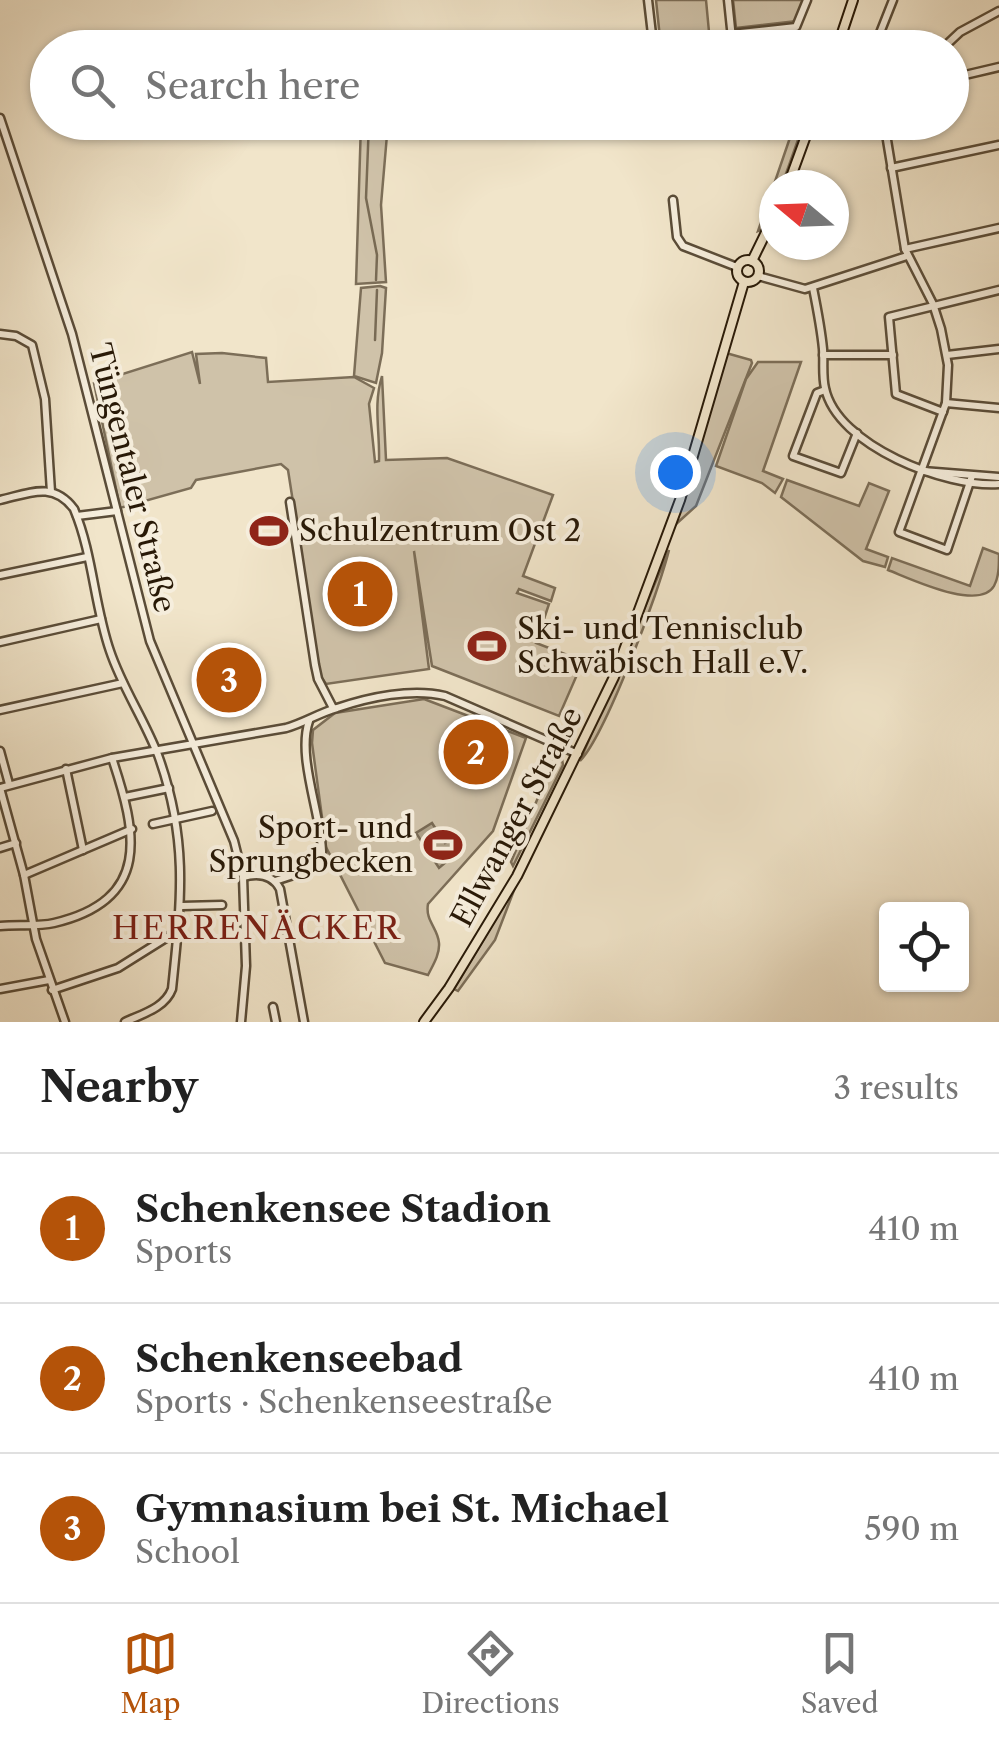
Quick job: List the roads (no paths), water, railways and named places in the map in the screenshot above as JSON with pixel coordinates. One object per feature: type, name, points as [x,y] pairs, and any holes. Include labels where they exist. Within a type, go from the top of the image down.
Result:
[{"type":"main road","points":[[843,30],[853,0]]},
{"type":"main road","points":[[793,170],[804,140]]},
{"type":"main road","points":[[752,260],[759,246]]},
{"type":"main road","points":[[752,260],[759,269],[758,276],[744,282],[738,278],[737,268],[752,260]]},
{"type":"main road","name":"Ellwanger Straße","points":[[424,1022],[509,889],[578,754],[630,639],[665,547],[744,282]]},
{"type":"street","points":[[648,0],[652,30]]},
{"type":"street","points":[[728,0],[731,30]]},
{"type":"street","points":[[768,30],[796,27],[806,0]]},
{"type":"street","points":[[882,30],[894,0]]},
{"type":"street","points":[[964,30],[999,11]]},
{"type":"street","points":[[969,74],[999,67]]},
{"type":"street","name":"Tüngentaler Straße","points":[[0,118],[72,334],[150,641],[234,842],[243,877],[246,966],[241,1022]]},
{"type":"street","points":[[887,140],[906,252],[933,304],[946,355],[946,402],[899,532],[948,550],[971,480]]},
{"type":"street","points":[[891,168],[999,145]]},
{"type":"street","points":[[672,200],[677,237],[683,246],[737,268]]},
{"type":"street","points":[[758,276],[793,288],[813,288],[906,252],[999,228]]},
{"type":"street","points":[[813,288],[825,390],[838,413],[886,453],[948,481],[999,476]]},
{"type":"street","points":[[943,412],[896,394],[890,317],[999,290]]},
{"type":"street","points":[[0,334],[16,336],[32,345],[49,426],[51,492]]},
{"type":"street","points":[[946,355],[999,349]]},
{"type":"street","points":[[823,356],[894,355]]},
{"type":"street","points":[[825,390],[817,392],[794,456],[841,473],[857,432]]},
{"type":"street","points":[[946,402],[999,408]]},
{"type":"street","points":[[971,480],[999,484]]},
{"type":"street","points":[[0,500],[51,492],[65,497],[77,516],[101,618],[123,683],[156,750],[169,788],[182,867],[182,906],[172,989],[158,1006],[125,1022]]},
{"type":"street","points":[[290,502],[318,679],[334,708]]},
{"type":"street","points":[[77,516],[118,511]]},
{"type":"street","points":[[0,575],[88,557]]},
{"type":"street","points":[[0,642],[101,618]]},
{"type":"street","points":[[0,710],[123,683]]},
{"type":"street","points":[[3,786],[112,758],[286,728],[309,722],[334,708],[372,699],[432,692],[539,734],[578,754]]},
{"type":"street","points":[[243,877],[266,876],[275,881],[318,867],[322,860],[309,771],[309,722]]},
{"type":"street","points":[[0,751],[3,786],[34,925],[65,1022]]},
{"type":"street","points":[[0,926],[68,918],[99,903],[124,881],[133,828],[112,758]]},
{"type":"street","points":[[66,768],[83,850]]},
{"type":"street","points":[[125,797],[169,788]]},
{"type":"street","points":[[153,824],[212,811]]},
{"type":"street","points":[[24,875],[133,828]]},
{"type":"street","points":[[0,848],[16,843]]},
{"type":"street","points":[[275,881],[304,1022]]},
{"type":"street","points":[[182,906],[222,905]]},
{"type":"street","points":[[52,990],[118,968],[178,930]]},
{"type":"street","points":[[0,990],[49,980]]},
{"type":"street","points":[[272,1008],[276,1022]]},
{"type":"waterway","points":[[368,140],[366,198],[377,255],[376,280]]},
{"type":"waterway","points":[[375,340],[377,290]]},
{"type":"place","name":"Schulzentrum Ost 2","points":[[269,531]]},
{"type":"place","name":"Schenkensee Stadion","points":[[360,594]]},
{"type":"place","name":"Ski- und Tennisclub Schwäbisch Hall e.V.","points":[[487,646]]},
{"type":"place","name":"Gymnasium bei St. Michael","points":[[229,680]]},
{"type":"place","name":"Schenkenseebad","points":[[476,752]]},
{"type":"place","name":"Sport- und Sprungbecken","points":[[443,845]]},
{"type":"district","name":"HERRENÄCKER","points":[[257,928]]}]
